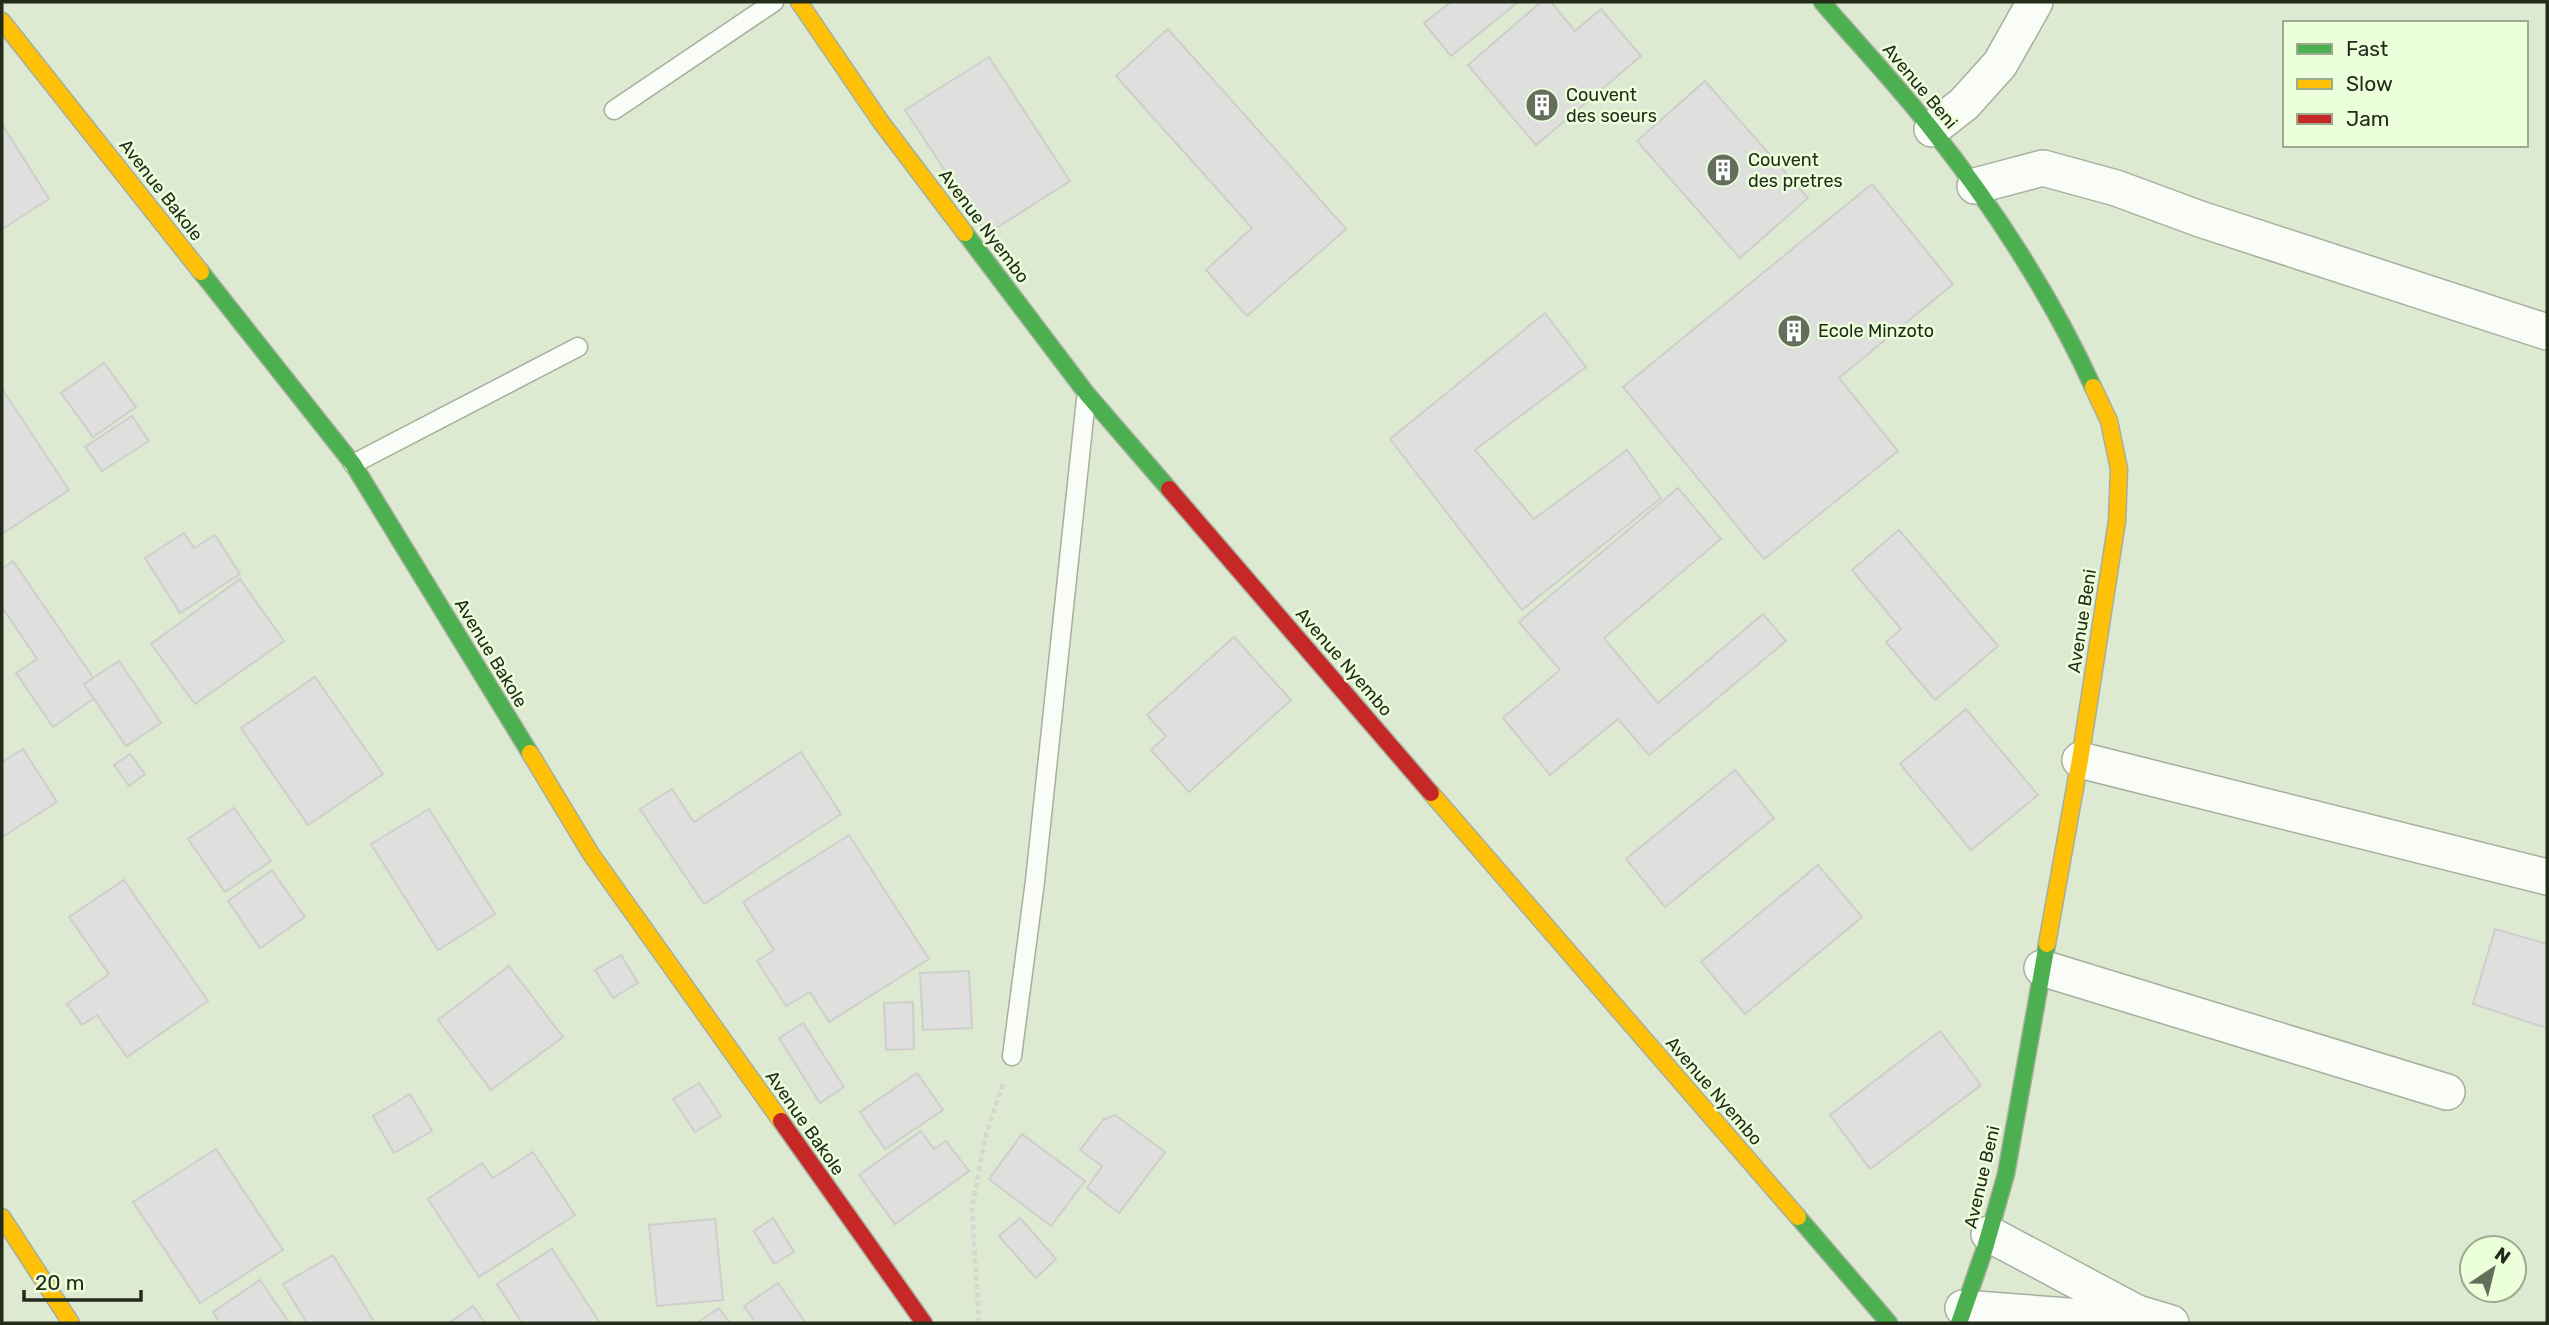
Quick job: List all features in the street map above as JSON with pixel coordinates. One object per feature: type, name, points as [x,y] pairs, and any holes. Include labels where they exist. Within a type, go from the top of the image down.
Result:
[{"type":"street","name":"Avenue Nyembo","points":[[799,2],[881,122],[1087,394],[1889,1323]]},
{"type":"street","name":"Avenue Beni","points":[[1822,2],[1932,129],[1975,186],[2071,338],[2109,421],[2119,469],[2117,521],[2080,760],[2006,1174],[1961,1316]]},
{"type":"street","points":[[1932,129],[1964,104],[2000,64],[2035,2]]},
{"type":"street","name":"Avenue Bakole","points":[[2,21],[353,464],[592,854],[924,1323]]},
{"type":"street","points":[[1975,186],[2043,168],[2116,187],[2200,219],[2547,332]]},
{"type":"street","points":[[2080,760],[2547,877]]},
{"type":"street","points":[[2042,968],[2447,1091]]},
{"type":"street","points":[[2,1217],[71,1323]]},
{"type":"street","points":[[1989,1234],[2137,1312],[2171,1323]]},
{"type":"street","points":[[1961,1316],[2081,1317],[2137,1312]]},
{"type":"lane","points":[[614,110],[774,2]]},
{"type":"lane","points":[[353,464],[578,346]]},
{"type":"lane","points":[[1012,1056],[1035,881],[1087,394]]},
{"type":"path","points":[[979,1323],[972,1208],[986,1134],[1012,1056]]},
{"type":"building","points":[[1451,2],[1518,2],[1451,56],[1424,23]]},
{"type":"building","name":"Couvent des soeurs","points":[[1541,2],[1551,2],[1575,31],[1601,9],[1641,56],[1536,145],[1468,65]]},
{"type":"building","points":[[1168,29],[1346,229],[1247,316],[1206,270],[1252,228],[1116,76]]},
{"type":"building","points":[[989,57],[1070,181],[987,234],[905,110]]},
{"type":"building","name":"Couvent des pretres","points":[[1705,81],[1808,198],[1740,258],[1637,141]]},
{"type":"building","points":[[2,124],[49,199],[2,229]]},
{"type":"building","name":"Ecole Minzoto","points":[[1872,184],[1953,284],[1839,378],[1898,451],[1764,559],[1623,387]]},
{"type":"building","points":[[1545,313],[1586,367],[1475,450],[1534,519],[1627,450],[1661,498],[1522,610],[1390,439]]},
{"type":"building","points":[[104,363],[136,407],[93,437],[61,393]]},
{"type":"building","points":[[2,389],[69,490],[2,534]]},
{"type":"building","points":[[132,416],[149,441],[102,471],[85,447]]},
{"type":"building","points":[[1678,488],[1721,539],[1604,638],[1658,703],[1763,614],[1786,641],[1649,755],[1618,719],[1550,775],[1503,718],[1560,670],[1519,622]]},
{"type":"building","points":[[1899,530],[1998,646],[1935,700],[1886,642],[1901,629],[1852,570]]},
{"type":"building","points":[[184,533],[194,548],[215,535],[240,574],[180,613],[145,558]]},
{"type":"building","points":[[13,561],[103,692],[53,727],[16,673],[37,659],[2,607],[2,569]]},
{"type":"building","points":[[240,579],[284,641],[195,704],[151,644]]},
{"type":"building","points":[[1234,637],[1291,700],[1189,792],[1151,750],[1166,736],[1147,715]]},
{"type":"building","points":[[119,661],[161,723],[126,746],[84,684]]},
{"type":"building","points":[[315,677],[383,774],[308,825],[241,728]]},
{"type":"building","points":[[1966,709],[2038,795],[1971,850],[1900,764]]},
{"type":"building","points":[[23,749],[57,802],[2,837],[2,762]]},
{"type":"building","points":[[801,752],[841,814],[704,904],[640,809],[672,789],[694,822]]},
{"type":"building","points":[[130,754],[145,774],[129,786],[114,765]]},
{"type":"building","points":[[1735,770],[1774,818],[1665,907],[1626,859]]},
{"type":"building","points":[[234,808],[271,861],[225,892],[188,839]]},
{"type":"building","points":[[429,809],[495,914],[438,950],[371,844]]},
{"type":"building","points":[[849,835],[929,959],[829,1022],[810,992],[786,1006],[757,961],[774,950],[743,902]]},
{"type":"building","points":[[1818,865],[1862,917],[1745,1014],[1701,962]]},
{"type":"building","points":[[272,870],[305,917],[260,948],[228,901]]},
{"type":"building","points":[[124,880],[208,1001],[127,1057],[97,1015],[82,1025],[67,1004],[109,974],[69,917]]},
{"type":"building","points":[[2495,929],[2547,944],[2547,1028],[2473,1004]]},
{"type":"building","points":[[621,955],[638,983],[613,998],[595,970]]},
{"type":"building","points":[[509,966],[563,1037],[491,1090],[438,1020]]},
{"type":"building","points":[[969,971],[972,1028],[923,1030],[920,973]]},
{"type":"building","points":[[913,1002],[914,1049],[886,1050],[884,1003]]},
{"type":"building","points":[[803,1023],[844,1087],[820,1103],[779,1038]]},
{"type":"building","points":[[1940,1031],[1981,1085],[1870,1169],[1830,1115]]},
{"type":"building","points":[[917,1073],[943,1110],[885,1149],[860,1112]]},
{"type":"building","points":[[699,1083],[721,1116],[695,1132],[673,1099]]},
{"type":"building","points":[[410,1094],[432,1131],[394,1153],[373,1116]]},
{"type":"building","points":[[1115,1115],[1165,1152],[1119,1213],[1087,1188],[1102,1166],[1080,1150],[1104,1119]]},
{"type":"building","points":[[921,1131],[934,1149],[946,1141],[969,1171],[895,1224],[859,1175]]},
{"type":"building","points":[[1022,1134],[1085,1181],[1051,1226],[989,1179]]},
{"type":"building","points":[[216,1149],[283,1250],[200,1303],[133,1202]]},
{"type":"building","points":[[533,1152],[575,1215],[479,1277],[428,1199],[482,1163],[493,1178]]},
{"type":"building","points":[[773,1218],[794,1252],[774,1264],[754,1231]]},
{"type":"building","points":[[1020,1218],[1056,1259],[1036,1278],[999,1236]]},
{"type":"building","points":[[715,1219],[723,1300],[657,1306],[649,1225]]},
{"type":"building","points":[[552,1249],[600,1323],[522,1323],[497,1284]]},
{"type":"building","points":[[333,1255],[375,1323],[307,1323],[283,1284]]},
{"type":"building","points":[[260,1280],[289,1322],[220,1323],[213,1312]]},
{"type":"building","points":[[778,1283],[805,1322],[756,1323],[744,1306]]},
{"type":"building","points":[[473,1306],[485,1323],[449,1323]]},
{"type":"building","points":[[719,1308],[730,1323],[697,1323]]},
{"type":"traffic: fast","points":[[1822,2],[1920,114],[1978,190],[2041,287],[2093,387]]},
{"type":"traffic: fast","points":[[965,233],[1087,394],[1169,489]]},
{"type":"traffic: fast","points":[[201,272],[353,464],[530,753]]},
{"type":"traffic: fast","points":[[1959,1323],[1985,1248],[2006,1174],[2047,944]]},
{"type":"traffic: fast","points":[[1798,1217],[1889,1323]]},
{"type":"traffic: slow","points":[[799,2],[881,122],[965,233]]},
{"type":"traffic: slow","points":[[2,21],[201,272]]},
{"type":"traffic: slow","points":[[2047,944],[2080,760],[2117,521],[2119,469],[2109,421],[2093,387]]},
{"type":"traffic: slow","points":[[530,753],[591,854],[781,1121]]},
{"type":"traffic: slow","points":[[1431,793],[1798,1217]]},
{"type":"traffic: slow","points":[[2,1217],[71,1323]]},
{"type":"traffic: jam","points":[[1169,489],[1431,793]]},
{"type":"traffic: jam","points":[[781,1121],[924,1323]]},
{"type":"place","name":"Couvent des soeurs","points":[[1542,105]]},
{"type":"place","name":"Couvent des pretres","points":[[1723,170]]},
{"type":"place","name":"Ecole Minzoto","points":[[1794,331]]}]
